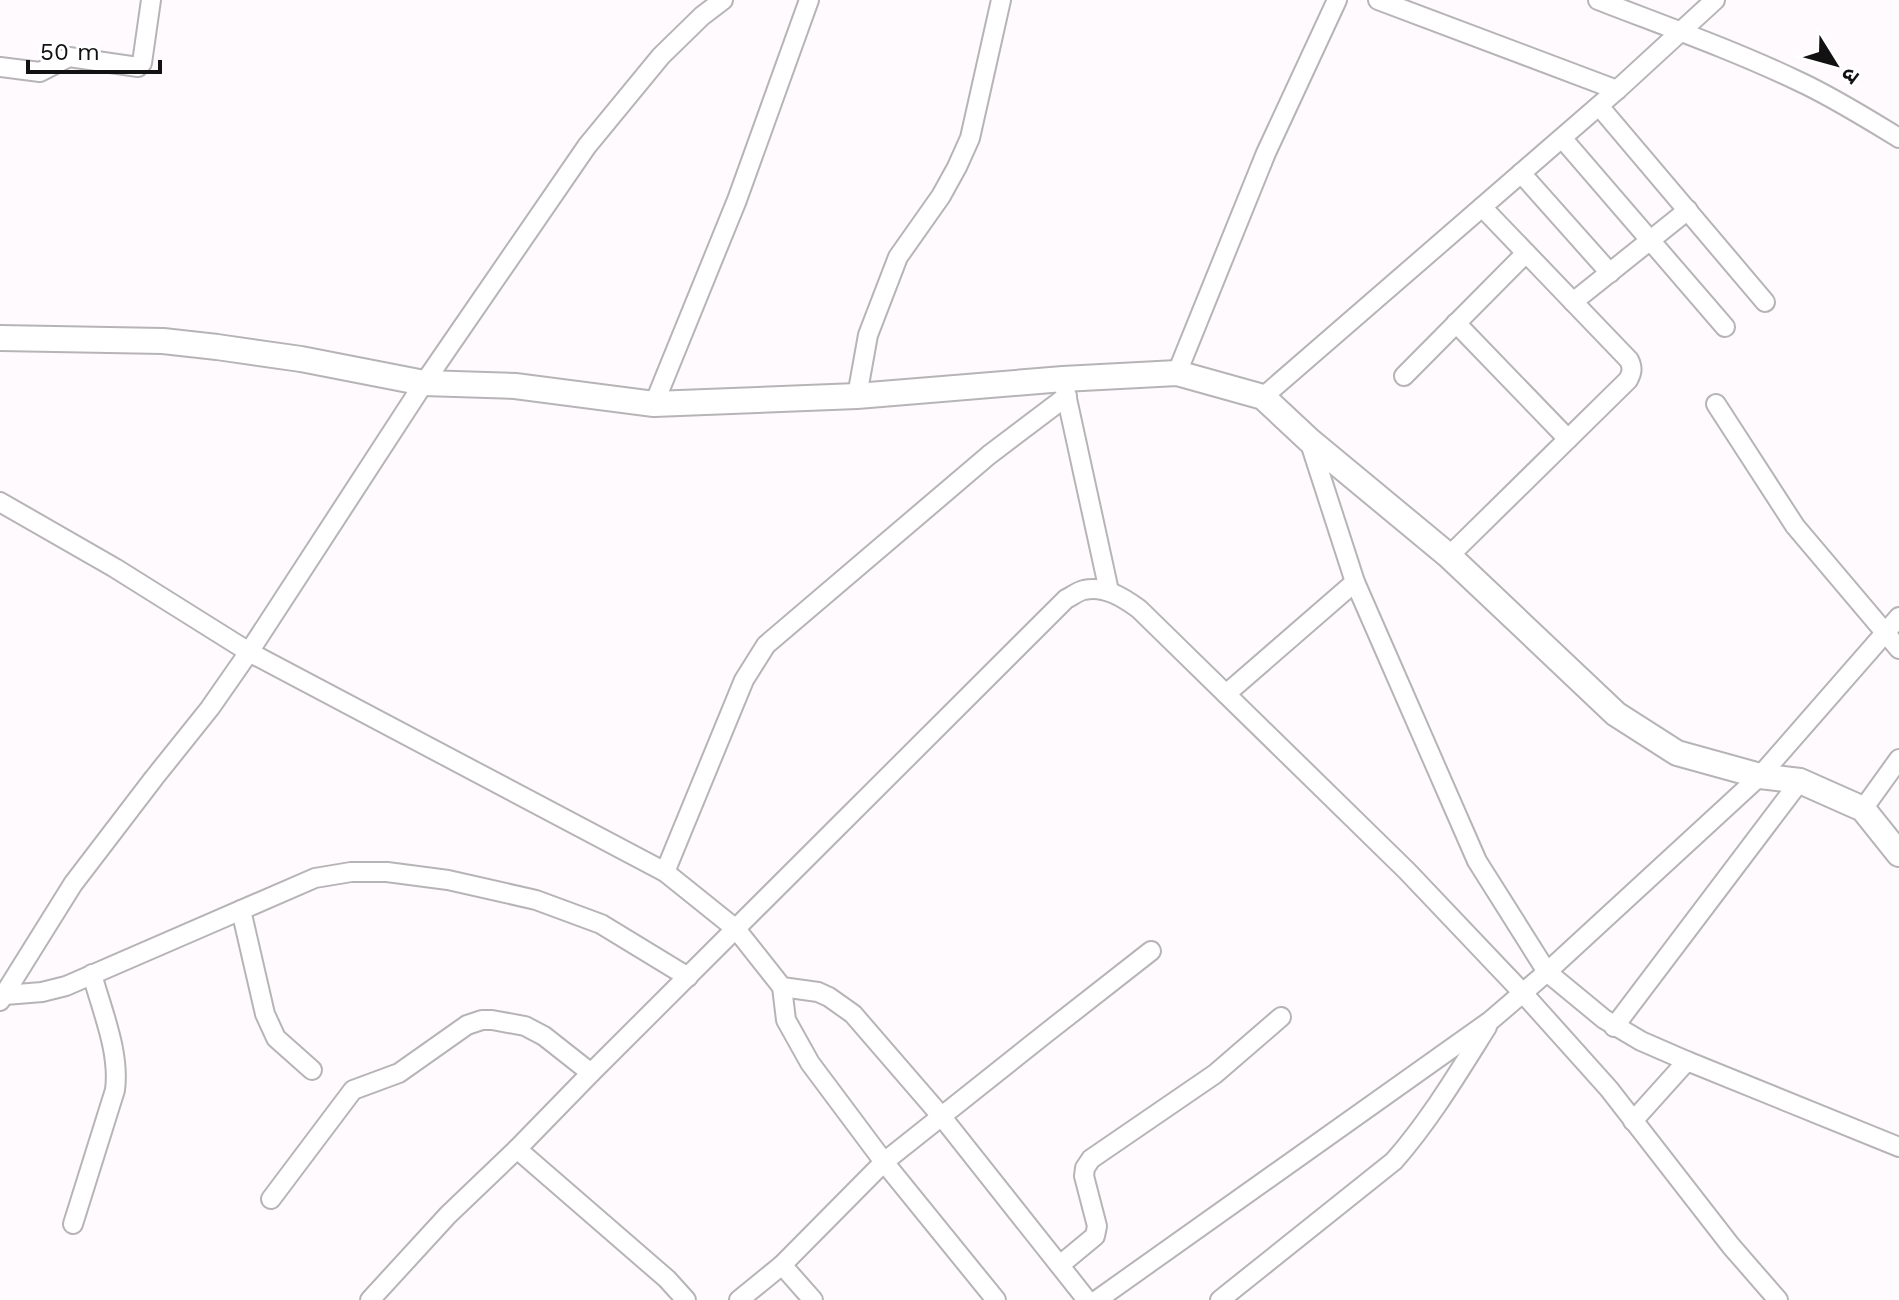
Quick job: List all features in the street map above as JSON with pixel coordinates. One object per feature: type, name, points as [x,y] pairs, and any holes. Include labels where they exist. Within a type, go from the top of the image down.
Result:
[{"type":"main road","points":[[0,338],[176,342],[301,359],[424,383],[515,386],[654,404],[1065,387],[1177,373],[1263,397],[1309,440],[1449,556],[1616,714],[1677,753],[1760,776],[1800,781],[1863,809],[1899,854]]},
{"type":"street","points":[[0,67],[40,72],[69,57],[138,67],[142,63],[151,0]]},
{"type":"street","points":[[3,998],[73,884],[210,708],[249,652],[424,383],[587,146],[661,56],[723,0]]},
{"type":"street","points":[[654,404],[737,200],[809,0]]},
{"type":"street","points":[[857,396],[868,335],[898,257],[941,196],[970,138],[1001,0]]},
{"type":"street","points":[[1177,373],[1266,153],[1337,0]]},
{"type":"street","points":[[1378,0],[1617,90]]},
{"type":"street","points":[[1598,0],[1798,81],[1899,138]]},
{"type":"street","points":[[1263,397],[1599,106],[1715,0]]},
{"type":"street","points":[[1599,106],[1765,302]]},
{"type":"street","points":[[1562,138],[1725,327]]},
{"type":"street","points":[[1521,173],[1610,273]]},
{"type":"street","points":[[1449,556],[1628,380],[1632,366],[1482,207]]},
{"type":"street","points":[[1573,302],[1688,210]]},
{"type":"street","points":[[1404,376],[1526,253]]},
{"type":"street","points":[[1456,323],[1568,439]]},
{"type":"street","points":[[665,872],[744,680],[766,645],[1065,387],[1109,591]]},
{"type":"street","points":[[1716,404],[1795,526],[1899,649]]},
{"type":"street","points":[[1309,440],[1355,582],[1477,861],[1547,972],[1614,1027],[1687,1061],[1899,1147]]},
{"type":"street","points":[[0,502],[115,568],[249,652],[665,872],[736,929],[782,987],[786,1020],[810,1063],[884,1162],[996,1300]]},
{"type":"street","points":[[1226,694],[1355,582]]},
{"type":"street","points":[[370,1300],[448,1215],[1066,599],[1085,590],[1109,591],[1139,609],[1407,871],[1609,1089],[1731,1246],[1778,1300]]},
{"type":"street","points":[[1105,1298],[1490,1021],[1760,776],[1899,617]]},
{"type":"street","points":[[1863,809],[1899,759]]},
{"type":"street","points":[[1614,1027],[1800,781]]},
{"type":"street","points":[[3,998],[54,989],[315,878],[351,872],[387,872],[448,880],[536,900],[601,924],[688,977]]},
{"type":"street","points":[[241,910],[265,1014],[276,1038],[312,1070]]},
{"type":"street","points":[[739,1300],[782,1265],[884,1162],[1151,951]]},
{"type":"street","points":[[73,1224],[117,1078],[116,1062],[92,974]]},
{"type":"street","points":[[782,987],[818,992],[853,1014],[942,1117],[1087,1300]]},
{"type":"street","points":[[1060,1265],[1095,1236],[1097,1226],[1084,1176],[1091,1159],[1215,1074],[1281,1017]]},
{"type":"street","points":[[271,1199],[353,1090],[399,1073],[467,1025],[492,1020],[525,1026],[544,1036],[591,1073]]},
{"type":"street","points":[[1220,1300],[1394,1161],[1438,1105],[1490,1021]]},
{"type":"street","points":[[1633,1121],[1687,1061]]},
{"type":"street","points":[[517,1149],[667,1279],[686,1300]]},
{"type":"street","points":[[782,1265],[813,1300]]}]
